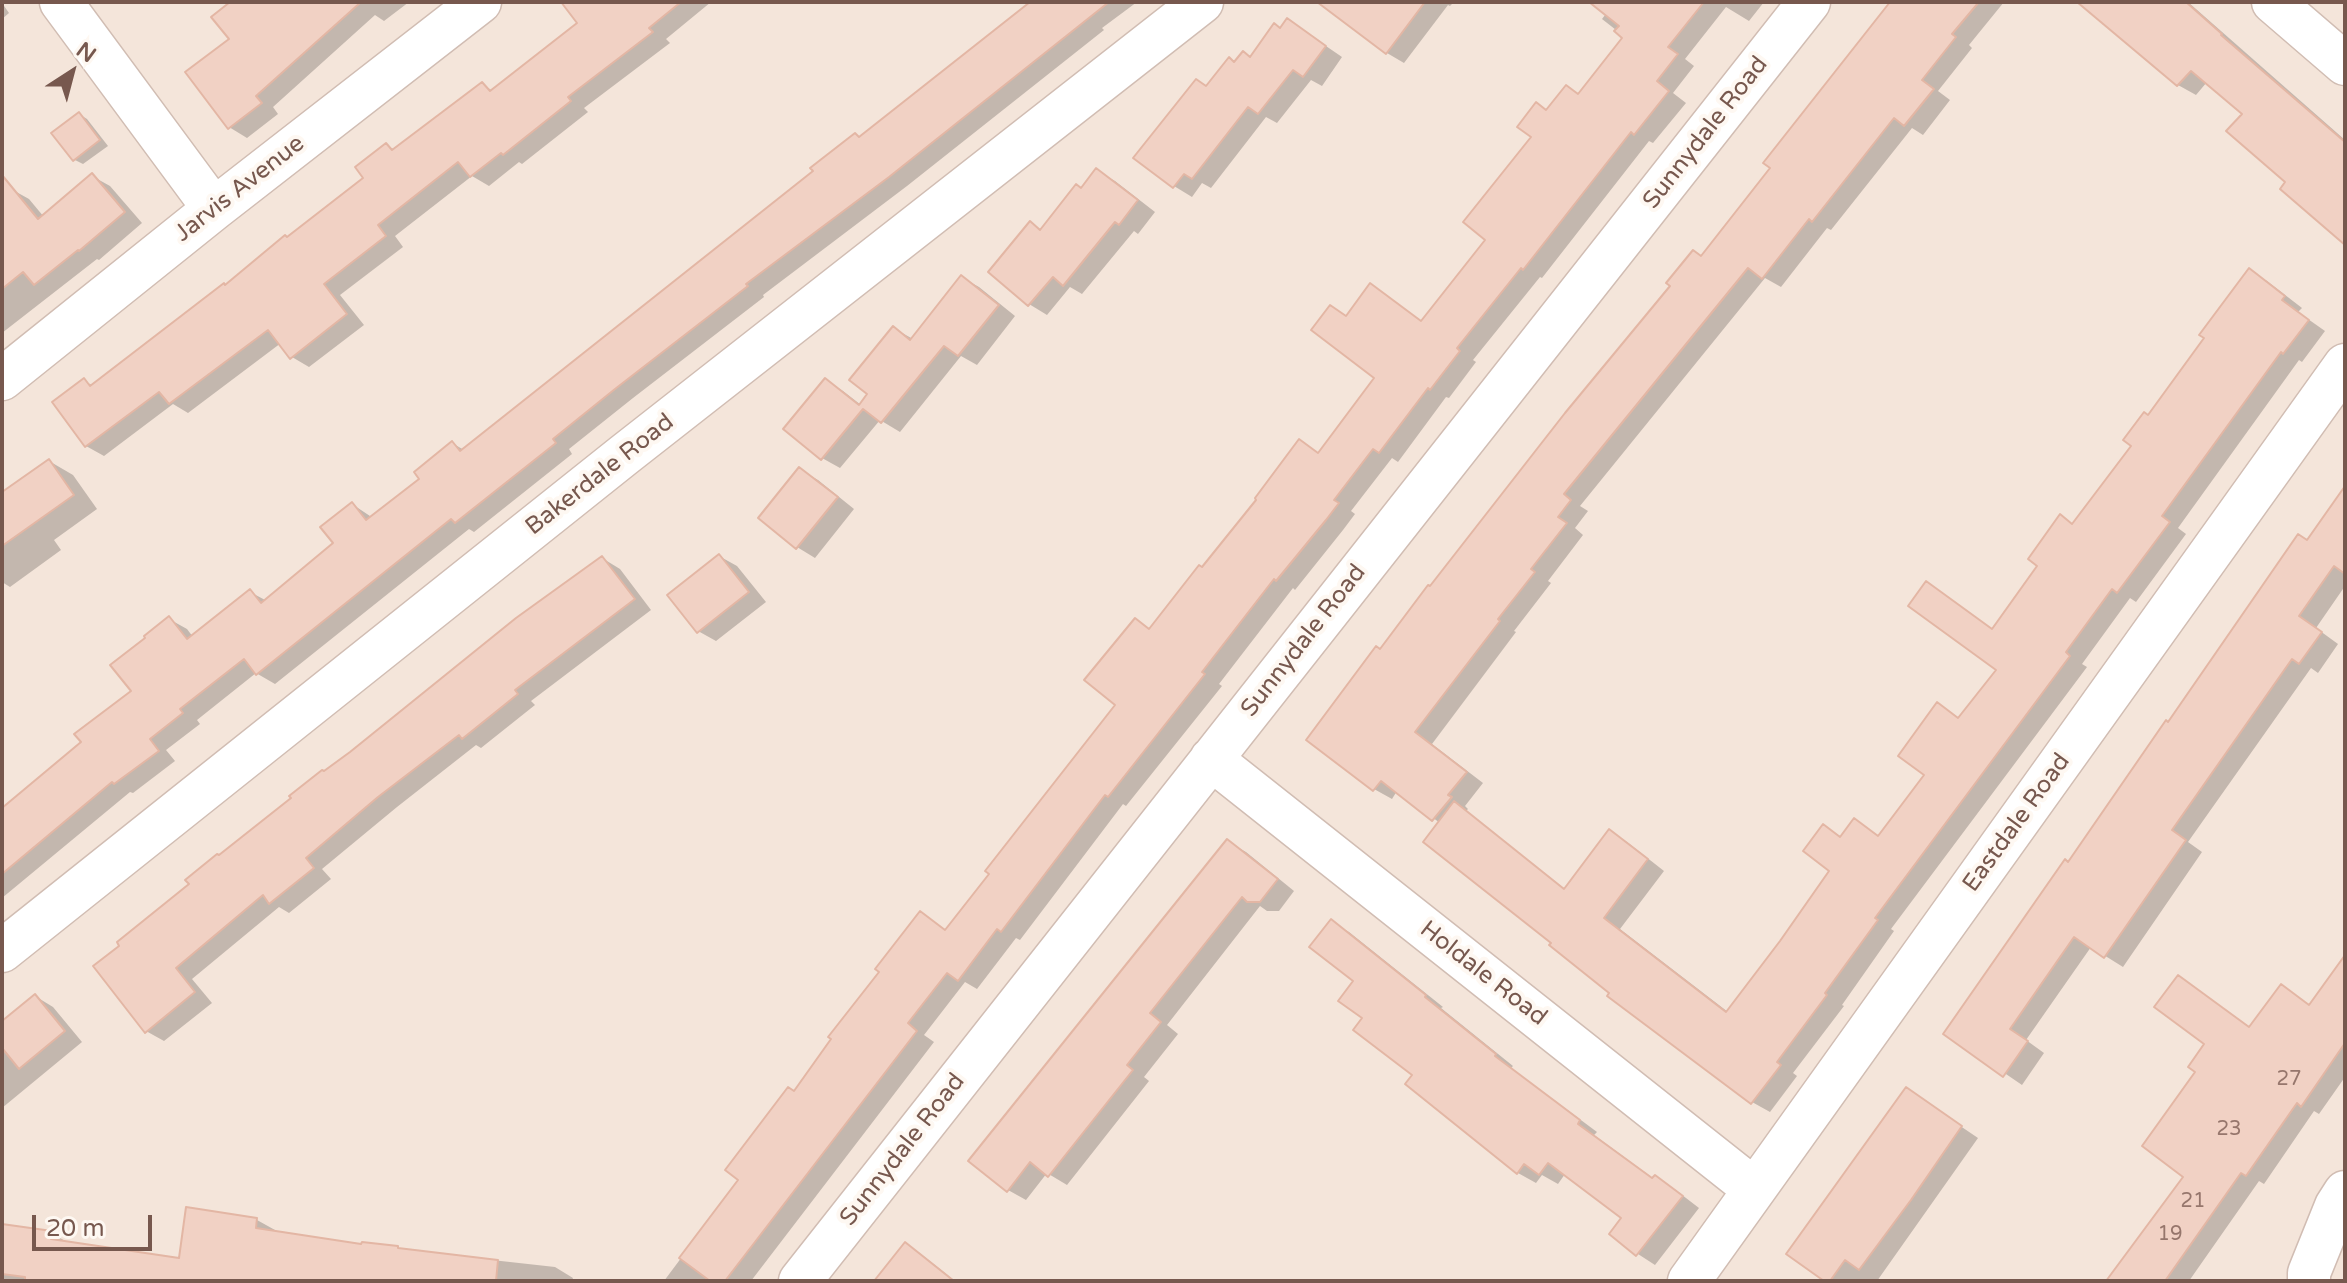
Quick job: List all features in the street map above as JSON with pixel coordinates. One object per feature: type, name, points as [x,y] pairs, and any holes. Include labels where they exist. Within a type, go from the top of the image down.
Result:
[{"type":"street","points":[[61,2],[214,209]]},
{"type":"street","name":"Jarvis Avenue","points":[[2,379],[480,2]]},
{"type":"street","name":"Bakerdale Road","points":[[2,951],[637,445],[1202,2]]},
{"type":"street","name":"Sunnydale Road","points":[[800,1281],[1809,2]]},
{"type":"street","points":[[2273,2],[2345,64]]},
{"type":"street","name":"Eastdale Road","points":[[1689,1281],[2345,365]]},
{"type":"street","name":"Holdale Road","points":[[1211,759],[1754,1189]]},
{"type":"street","points":[[2302,1278],[2345,1192]]},
{"type":"shaded area","points":[[2,2],[2345,2],[2345,1281],[2,1281]]},
{"type":"building","points":[[230,2],[361,2],[256,96],[262,103],[228,129],[185,72],[229,39],[211,17]]},
{"type":"building","points":[[561,2],[681,2],[649,28],[653,32],[568,97],[571,101],[503,155],[501,153],[470,177],[458,162],[378,225],[386,236],[324,284],[347,314],[290,359],[268,330],[169,404],[159,392],[85,447],[52,402],[84,378],[90,386],[225,285],[285,235],[287,237],[363,178],[355,167],[386,143],[392,150],[482,82],[490,91],[577,23]]},
{"type":"building","points":[[1030,2],[1109,2],[889,177],[746,284],[748,286],[553,439],[556,443],[455,523],[451,519],[256,675],[244,659],[180,709],[183,713],[150,739],[159,751],[114,784],[112,782],[2,874],[2,808],[81,742],[74,734],[131,691],[110,665],[144,636],[169,616],[187,639],[250,589],[261,603],[333,543],[320,527],[352,502],[366,520],[419,479],[414,472],[452,441],[460,451],[813,171],[810,168],[855,133],[859,137]]},
{"type":"building","points":[[1317,2],[1425,2],[1386,54]]},
{"type":"building","points":[[1589,2],[1704,2],[1668,47],[1678,54],[1657,81],[1669,91],[1634,135],[1631,132],[1523,270],[1521,268],[1379,453],[1373,449],[1334,500],[1339,503],[1326,520],[1276,581],[1274,579],[1202,672],[1205,674],[1108,797],[1105,795],[1001,932],[997,929],[958,981],[947,973],[908,1023],[917,1031],[725,1281],[710,1281],[679,1258],[738,1180],[725,1170],[788,1087],[794,1091],[831,1039],[828,1037],[879,972],[875,969],[920,911],[945,930],[989,874],[985,871],[1115,705],[1084,680],[1135,618],[1149,629],[1256,500],[1299,439],[1318,453],[1374,378],[1311,330],[1330,305],[1346,316],[1370,283],[1421,321],[1485,240],[1463,222],[1531,137],[1517,127],[1536,102],[1546,110],[1566,85],[1578,94],[1622,38],[1614,31],[1619,26]]},
{"type":"building","points":[[1890,2],[1979,2],[1952,34],[1956,37],[1922,80],[1934,89],[1904,126],[1894,118],[1812,222],[1809,219],[1762,279],[1748,268],[1564,494],[1571,500],[1558,517],[1567,523],[1531,569],[1535,572],[1498,619],[1500,621],[1415,732],[1467,772],[1448,795],[1452,797],[1432,821],[1381,781],[1373,791],[1306,740],[1376,646],[1380,649],[1565,413],[1670,286],[1666,283],[1693,250],[1701,256],[1770,168],[1763,163]]},
{"type":"building","points":[[2077,2],[2186,2],[2345,142],[2345,245],[2280,189],[2285,182],[2226,131],[2242,114],[2191,71],[2177,86]]},
{"type":"building","points":[[1287,18],[1326,46],[1303,77],[1293,70],[1258,114],[1248,107],[1192,179],[1184,174],[1173,188],[1133,158],[1196,79],[1206,86],[1229,57],[1234,62],[1243,51],[1250,57],[1274,23],[1280,28]]},
{"type":"building","points":[[79,112],[100,140],[73,161],[51,133]]},
{"type":"building","points":[[1096,168],[1138,200],[1119,225],[1115,222],[1063,286],[1053,277],[1028,306],[988,272],[1030,221],[1040,230],[1076,184],[1081,188]]},
{"type":"building","points":[[92,173],[125,212],[34,285],[23,272],[2,289],[2,175],[38,219]]},
{"type":"building","points":[[2249,268],[2285,296],[2282,300],[2309,320],[2283,354],[2281,352],[2162,516],[2170,522],[2117,593],[2112,589],[2066,652],[2070,656],[1875,918],[1878,920],[1777,1062],[1781,1065],[1751,1104],[1607,996],[1609,993],[1549,945],[1551,943],[1423,842],[1454,801],[1564,889],[1609,829],[1648,859],[1604,918],[1726,1012],[1829,871],[1803,851],[1823,824],[1840,837],[1854,818],[1878,836],[1924,775],[1898,756],[1937,702],[1958,718],[1996,670],[1908,606],[1926,581],[1992,629],[2037,566],[2028,559],[2060,514],[2072,524],[2131,446],[2123,440],[2144,412],[2148,415],[2204,338],[2199,335]]},
{"type":"building","points":[[961,275],[999,305],[958,356],[944,346],[881,423],[863,409],[821,460],[783,429],[825,378],[859,405],[867,394],[849,380],[893,326],[910,340]]},
{"type":"building","points":[[49,459],[74,495],[2,546],[2,492]]},
{"type":"building","points":[[799,467],[838,497],[796,549],[758,518]]},
{"type":"building","points":[[2345,486],[2345,574],[2334,566],[2299,616],[2322,632],[2299,664],[2292,659],[2172,830],[2186,840],[2104,958],[2074,937],[2010,1029],[2028,1041],[2003,1077],[1943,1034],[2065,859],[2068,862],[2166,720],[2168,722],[2298,534],[2307,540]]},
{"type":"building","points":[[719,554],[749,592],[697,633],[667,595]]},
{"type":"building","points":[[602,556],[635,599],[515,690],[518,694],[462,739],[459,735],[378,797],[306,858],[314,868],[269,904],[263,895],[176,968],[195,992],[145,1033],[93,966],[119,946],[117,942],[189,884],[185,880],[291,798],[289,796],[350,752],[516,618]]},
{"type":"building","points":[[1227,839],[1278,879],[1260,902],[1247,902],[1242,897],[1150,1013],[1161,1022],[1127,1065],[1133,1070],[1048,1177],[1030,1162],[1007,1192],[968,1161]]},
{"type":"building","points":[[1331,919],[1426,995],[1495,1056],[1580,1120],[1578,1124],[1652,1178],[1655,1175],[1683,1196],[1636,1256],[1609,1234],[1621,1218],[1548,1163],[1539,1175],[1524,1164],[1517,1174],[1405,1084],[1412,1075],[1353,1030],[1362,1018],[1338,1001],[1353,981],[1309,947]]},
{"type":"building","points":[[2345,955],[2345,1043],[2301,1107],[2297,1103],[2246,1176],[2241,1173],[2165,1281],[2106,1281],[2183,1177],[2142,1146],[2195,1072],[2188,1067],[2204,1044],[2154,1007],[2178,975],[2249,1027],[2281,984],[2309,1005]]},
{"type":"building","points":[[35,994],[65,1031],[19,1069],[2,1048],[2,1021]]},
{"type":"building","points":[[1906,1087],[1962,1126],[1859,1270],[1845,1260],[1830,1281],[1824,1281],[1786,1254]]},
{"type":"building","points":[[186,1207],[257,1218],[256,1228],[498,1260],[496,1281],[25,1281],[25,1277],[2,1274],[2,1224],[52,1231],[51,1239],[179,1258]]},
{"type":"building","points":[[905,1242],[954,1281],[874,1281]]}]
